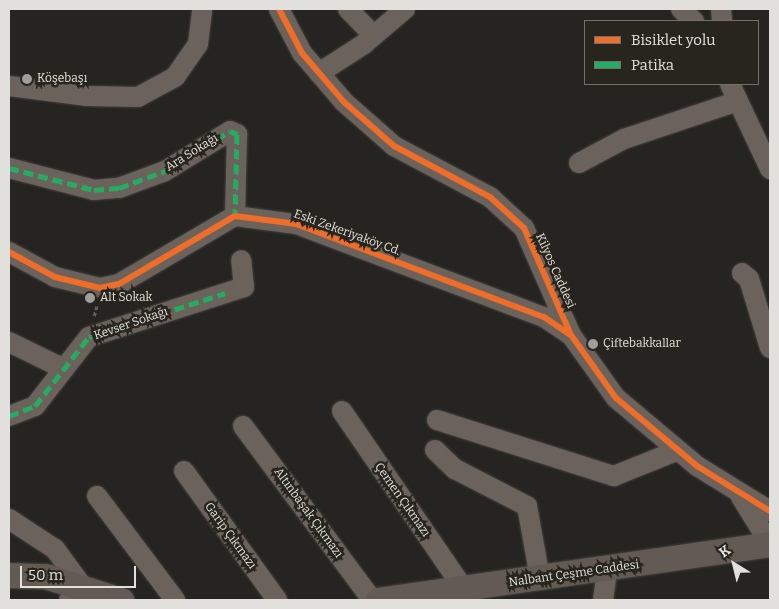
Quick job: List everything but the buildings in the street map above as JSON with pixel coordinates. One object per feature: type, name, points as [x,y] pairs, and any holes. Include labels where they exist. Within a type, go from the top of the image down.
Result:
[{"type":"main road","name":"Nalbant Çeşme Caddesi","points":[[378,600],[607,570],[770,545]]},
{"type":"main road","points":[[9,575],[46,576],[82,597],[121,600]]},
{"type":"street","points":[[9,86],[87,96],[138,97],[175,77],[198,44],[202,9]]},
{"type":"street","name":"Kilyos Caddesi","points":[[279,9],[302,53],[344,102],[394,146],[490,197],[524,228],[571,335],[616,398],[676,451],[739,494],[770,511]]},
{"type":"street","points":[[348,9],[374,36]]},
{"type":"street","points":[[319,73],[374,36],[405,9]]},
{"type":"street","points":[[680,9],[693,20]]},
{"type":"street","points":[[579,164],[624,139],[734,92],[766,148],[770,169]]},
{"type":"street","name":"Ara Sokağı","points":[[9,168],[94,190],[119,188],[165,171],[230,131],[237,134],[235,216]]},
{"type":"street","points":[[11,257],[55,277],[100,288],[119,284],[235,216]]},
{"type":"street","name":"Eski Zekeriyaköy Cd.","points":[[235,216],[296,224],[544,318],[571,335]]},
{"type":"street","name":"Kevser Sokağı","points":[[9,416],[35,406],[90,337],[244,287],[241,260]]},
{"type":"street","points":[[742,273],[750,279],[768,335]]},
{"type":"street","points":[[9,342],[64,369]]},
{"type":"street","name":"Çemen Çıkmazı","points":[[342,412],[463,588]]},
{"type":"street","points":[[437,420],[614,476],[676,451]]},
{"type":"street","name":"Altınbaşak Çıkmazı","points":[[243,426],[372,600]]},
{"type":"street","points":[[435,450],[455,469],[528,506],[540,578]]},
{"type":"street","name":"Garip Çıkmazı","points":[[184,472],[276,600]]},
{"type":"street","points":[[739,494],[770,545]]},
{"type":"street","points":[[97,496],[175,600]]},
{"type":"street","points":[[9,520],[55,549],[82,597]]},
{"type":"street","points":[[46,576],[55,549]]},
{"type":"street","points":[[603,600],[607,570]]},
{"type":"path","points":[[90,337],[100,288]]},
{"type":"marked path","points":[[9,168],[94,190],[119,188],[165,171],[230,131],[237,134],[235,216]]},
{"type":"marked path","points":[[9,416],[35,406],[89,337],[225,293]]},
{"type":"cycle path","points":[[279,9],[302,53],[344,102],[394,146],[490,197],[524,228],[571,335],[616,398],[697,466],[770,511]]},
{"type":"cycle path","points":[[9,252],[55,277],[100,288],[119,284],[235,216],[296,224],[544,317],[571,335]]},
{"type":"place","name":"Köşebaşı","points":[[27,79]]},
{"type":"place","name":"Alt Sokak","points":[[90,298]]},
{"type":"place","name":"Çiftebakkallar","points":[[593,344]]}]
